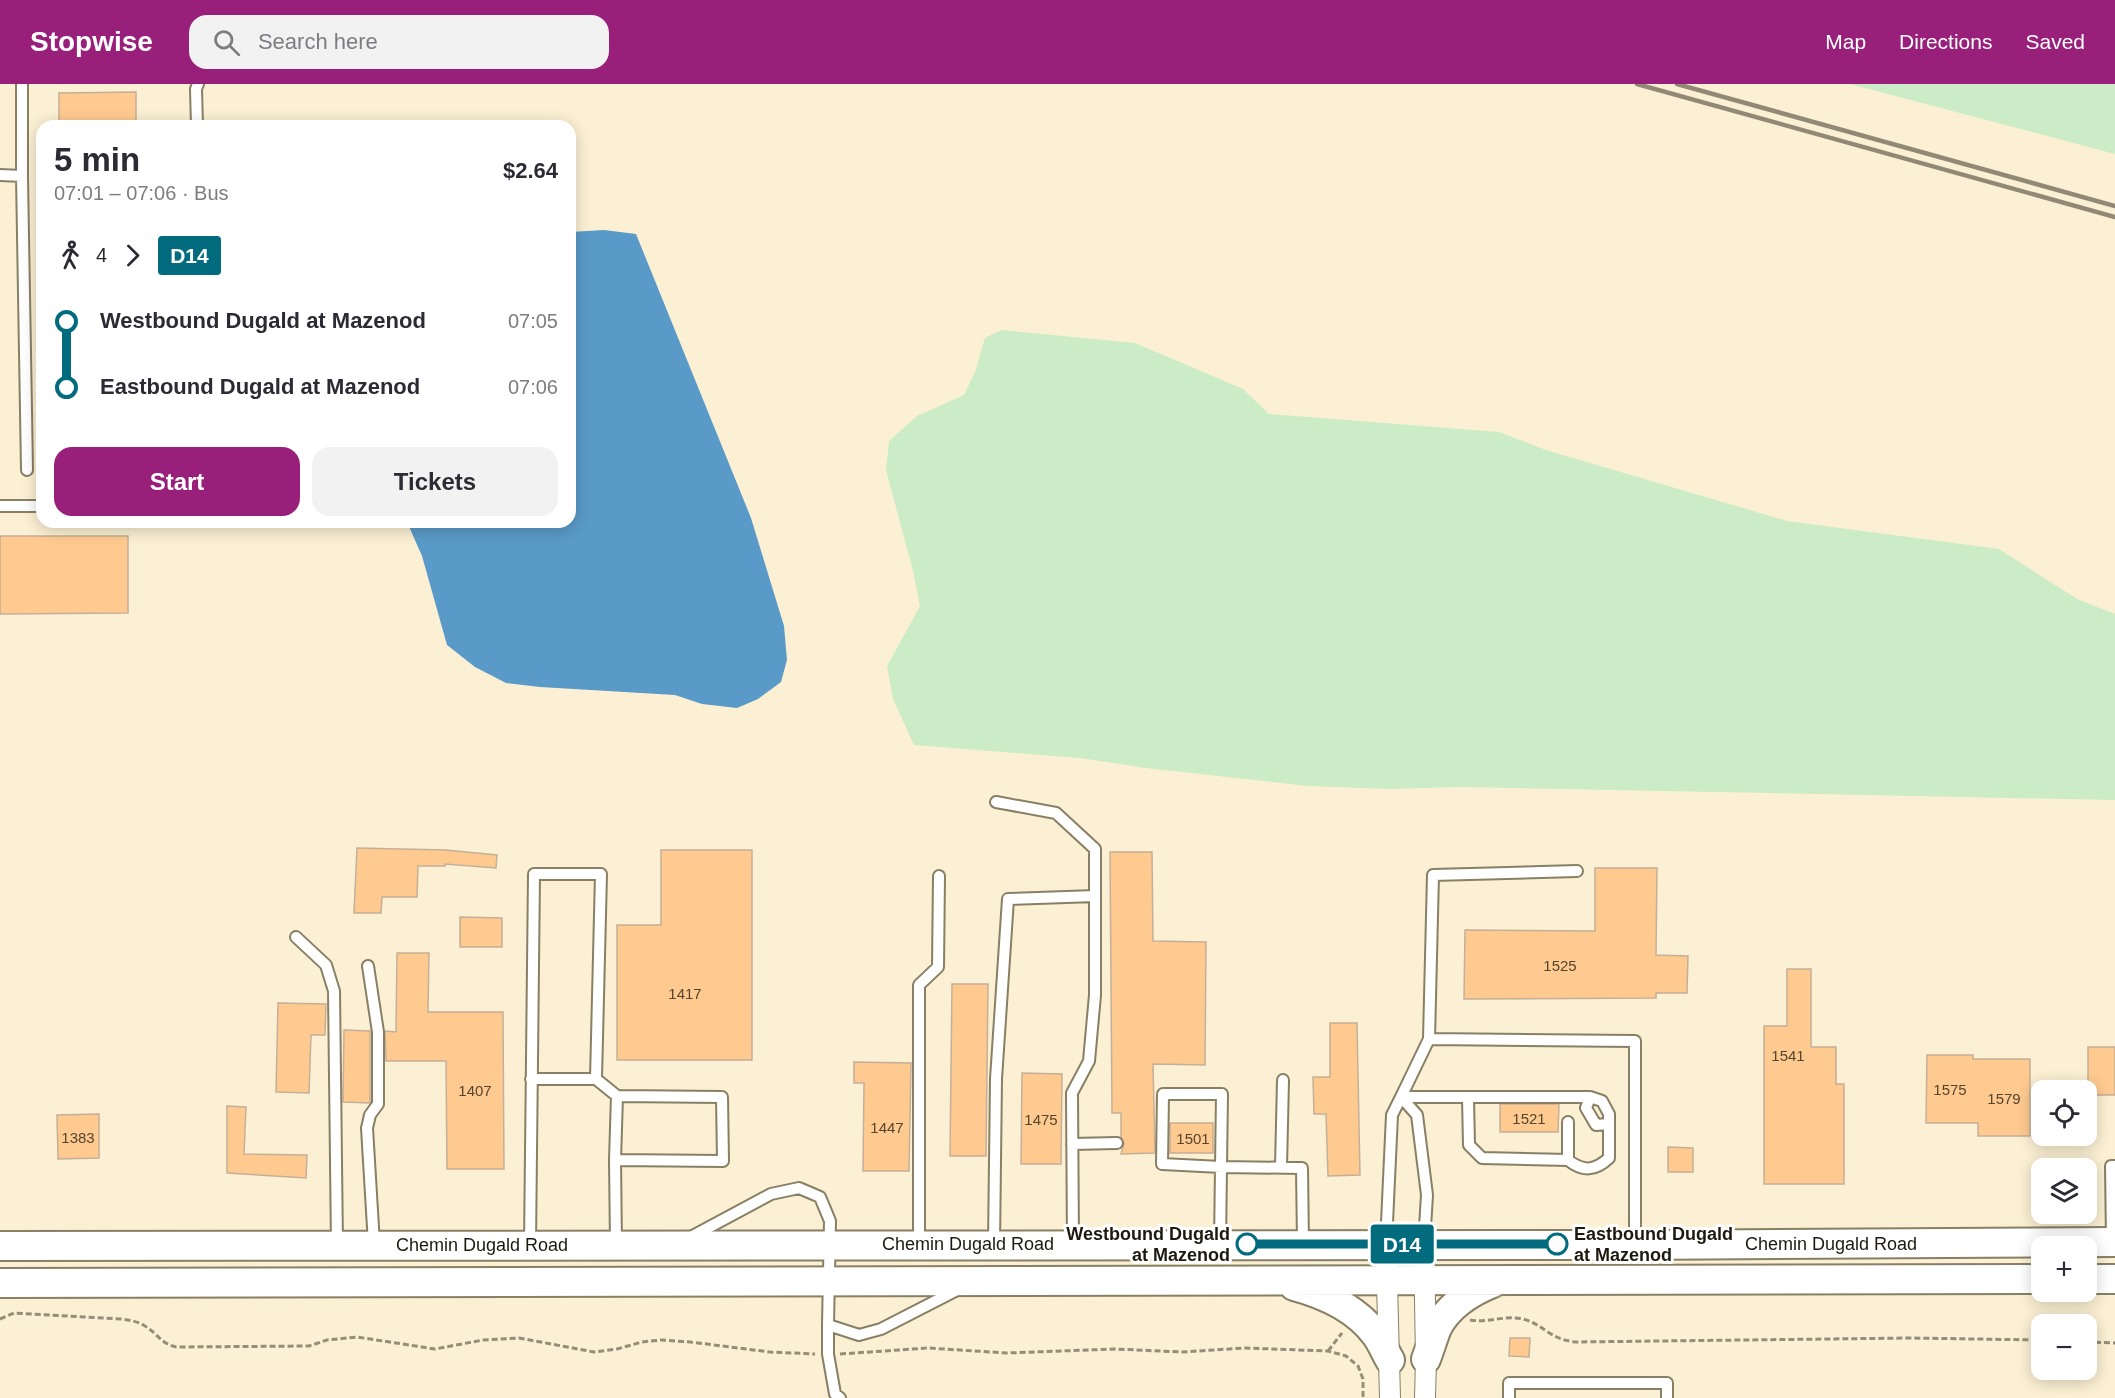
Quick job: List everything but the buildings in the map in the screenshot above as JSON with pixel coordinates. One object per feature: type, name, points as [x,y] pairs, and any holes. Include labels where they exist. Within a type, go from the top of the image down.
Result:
[{"type":"main road","name":"Chemin Dugald Road","points":[[0,1246],[1635,1245],[2114,1242]]},
{"type":"main road","points":[[1268,1279],[1320,1293],[1355,1314],[1376,1334],[1390,1360]]},
{"type":"main road","points":[[1426,1359],[1438,1326],[1453,1308],[1470,1292],[1501,1279]]},
{"type":"main road","name":"Chemin Dugald Road","points":[[0,1283],[2031,1279]]},
{"type":"main road","points":[[2097,1279],[2115,1279]]},
{"type":"street","points":[[1386,1244],[1389,1280],[1390,1398]]},
{"type":"street","points":[[1424,1244],[1425,1398]]},
{"type":"lane","points":[[22,84],[27,470]]},
{"type":"lane","points":[[197,120],[198,84]]},
{"type":"lane","points":[[0,175],[22,176]]},
{"type":"lane","points":[[0,506],[36,506]]},
{"type":"lane","points":[[996,802],[1056,813],[1095,849],[1094,1006],[1089,1061],[1071,1093],[1073,1244]]},
{"type":"lane","points":[[1386,1244],[1392,1115],[1429,1039],[1433,875],[1577,871]]},
{"type":"lane","points":[[530,1245],[534,874],[601,874],[596,1079]]},
{"type":"lane","points":[[919,1245],[919,986],[938,967],[939,876]]},
{"type":"lane","points":[[994,1244],[996,1079],[1008,899],[1095,896]]},
{"type":"lane","points":[[296,937],[326,964],[334,991],[337,1246]]},
{"type":"lane","points":[[368,966],[378,1032],[378,1104],[370,1115],[367,1128],[374,1245]]},
{"type":"lane","points":[[1429,1039],[1635,1041],[1635,1245]]},
{"type":"lane","points":[[531,1079],[596,1079],[617,1096],[722,1097],[723,1161],[615,1160]]},
{"type":"lane","points":[[1281,1167],[1283,1080]]},
{"type":"lane","points":[[1220,1244],[1221,1167],[1222,1094],[1163,1094],[1162,1164],[1221,1167],[1302,1168],[1303,1244]]},
{"type":"lane","points":[[616,1245],[617,1096]]},
{"type":"lane","points":[[1401,1097],[1590,1097],[1602,1101],[1609,1114],[1609,1158],[1600,1166],[1588,1170],[1575,1166],[1568,1160],[1482,1158],[1469,1145],[1468,1098]]},
{"type":"lane","points":[[1401,1097],[1417,1115],[1427,1195],[1424,1244]]},
{"type":"lane","points":[[1590,1097],[1586,1108],[1596,1125],[1608,1124]]},
{"type":"lane","points":[[1568,1122],[1568,1160]]},
{"type":"lane","points":[[1072,1144],[1117,1143]]},
{"type":"lane","points":[[2114,1242],[2111,1166],[2115,1166]]},
{"type":"lane","points":[[676,1245],[771,1194],[799,1188],[820,1197],[830,1221],[828,1354],[835,1394],[840,1398]]},
{"type":"lane","points":[[828,1325],[859,1335],[881,1329],[975,1281]]},
{"type":"lane","points":[[1509,1398],[1509,1383],[1667,1383],[1667,1398]]},
{"type":"path","points":[[0,1319],[14,1313],[121,1319],[146,1326],[169,1346],[177,1347],[309,1346],[327,1340],[357,1337],[435,1349],[483,1340],[519,1338],[594,1352],[661,1340],[770,1352],[828,1354],[928,1348],[1007,1353],[1115,1349],[1182,1352],[1245,1348],[1328,1351],[1346,1356],[1358,1366],[1364,1379],[1363,1398]]},
{"type":"path","points":[[1468,1320],[1521,1319],[1533,1323],[1560,1339],[1575,1342],[1946,1338],[2031,1340]]},
{"type":"path","points":[[1328,1351],[1342,1333]]},
{"type":"path","points":[[2097,1342],[2115,1343]]},
{"type":"green space","points":[[1850,84],[2115,84],[2115,154]]},
{"type":"green space","points":[[1001,330],[1135,343],[1243,389],[1269,414],[1499,432],[1546,450],[1787,521],[1999,549],[2077,599],[2115,614],[2115,800],[1308,786],[1146,768],[1080,758],[914,745],[893,699],[887,666],[920,606],[886,470],[889,441],[917,416],[964,395],[975,372],[985,338]]},
{"type":"water","points":[[604,230],[636,234],[751,518],[784,626],[787,660],[781,682],[758,699],[737,708],[702,704],[675,695],[506,683],[475,667],[447,645],[422,556],[410,528],[576,528],[576,232]]},
{"type":"railway","points":[[1637,84],[2115,217]]},
{"type":"railway","points":[[1677,84],[2115,206]]},
{"type":"bus line","name":"D14","points":[[1247,1244],[1557,1244]]},
{"type":"place","name":"Westbound Dugald at Mazenod","points":[[1247,1244]]},
{"type":"place","name":"Eastbound Dugald at Mazenod","points":[[1557,1244]]}]
